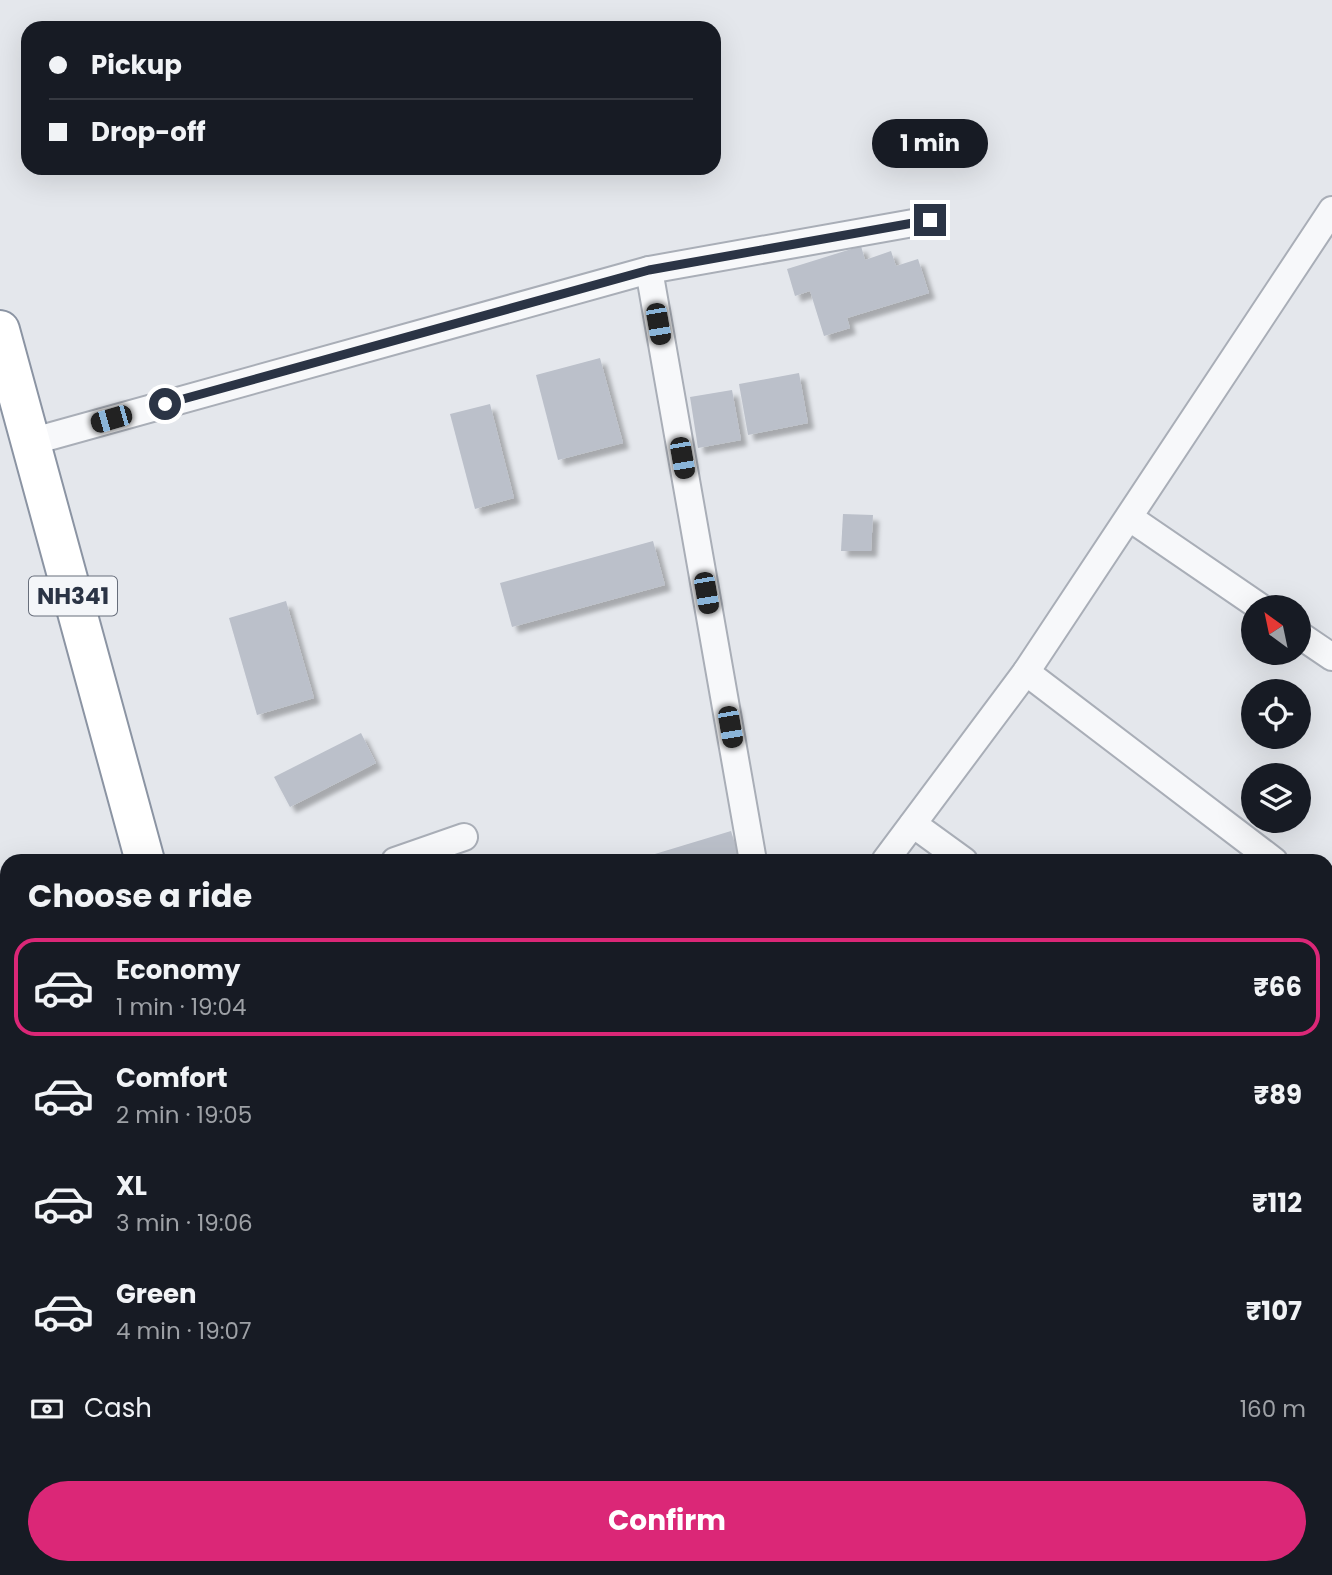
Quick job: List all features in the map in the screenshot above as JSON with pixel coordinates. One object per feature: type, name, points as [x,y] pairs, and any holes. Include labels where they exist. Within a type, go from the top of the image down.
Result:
[{"type":"highway","name":"NH341","points":[[0,330],[143,854]]},
{"type":"street","points":[[890,854],[1026,672],[1332,210]]},
{"type":"street","points":[[30,442],[649,270],[930,220]]},
{"type":"street","points":[[649,270],[752,854]]},
{"type":"street","points":[[1130,518],[1242,595]]},
{"type":"street","points":[[1311,643],[1332,657]]},
{"type":"street","points":[[1026,672],[1265,854]]},
{"type":"street","points":[[913,824],[954,854]]},
{"type":"street","points":[[415,854],[464,837]]},
{"type":"building","points":[[861,246],[865,260],[891,251],[896,266],[918,259],[929,293],[847,318],[850,328],[824,336],[810,291],[795,296],[787,269]]},
{"type":"building","points":[[600,358],[623,443],[558,460],[536,375]]},
{"type":"building","points":[[799,373],[808,423],[748,435],[739,384]]},
{"type":"building","points":[[732,390],[741,440],[698,448],[690,397]]},
{"type":"building","points":[[490,404],[514,498],[475,509],[450,414]]},
{"type":"building","points":[[843,514],[873,515],[871,551],[841,551]]},
{"type":"building","points":[[653,541],[665,585],[512,627],[500,583]]},
{"type":"building","points":[[286,601],[314,698],[257,715],[229,618]]},
{"type":"building","points":[[361,733],[376,763],[290,807],[274,777]]},
{"type":"building","points":[[731,831],[738,854],[655,854]]},
{"type":"route","points":[[165,404],[649,270],[930,220]]}]
